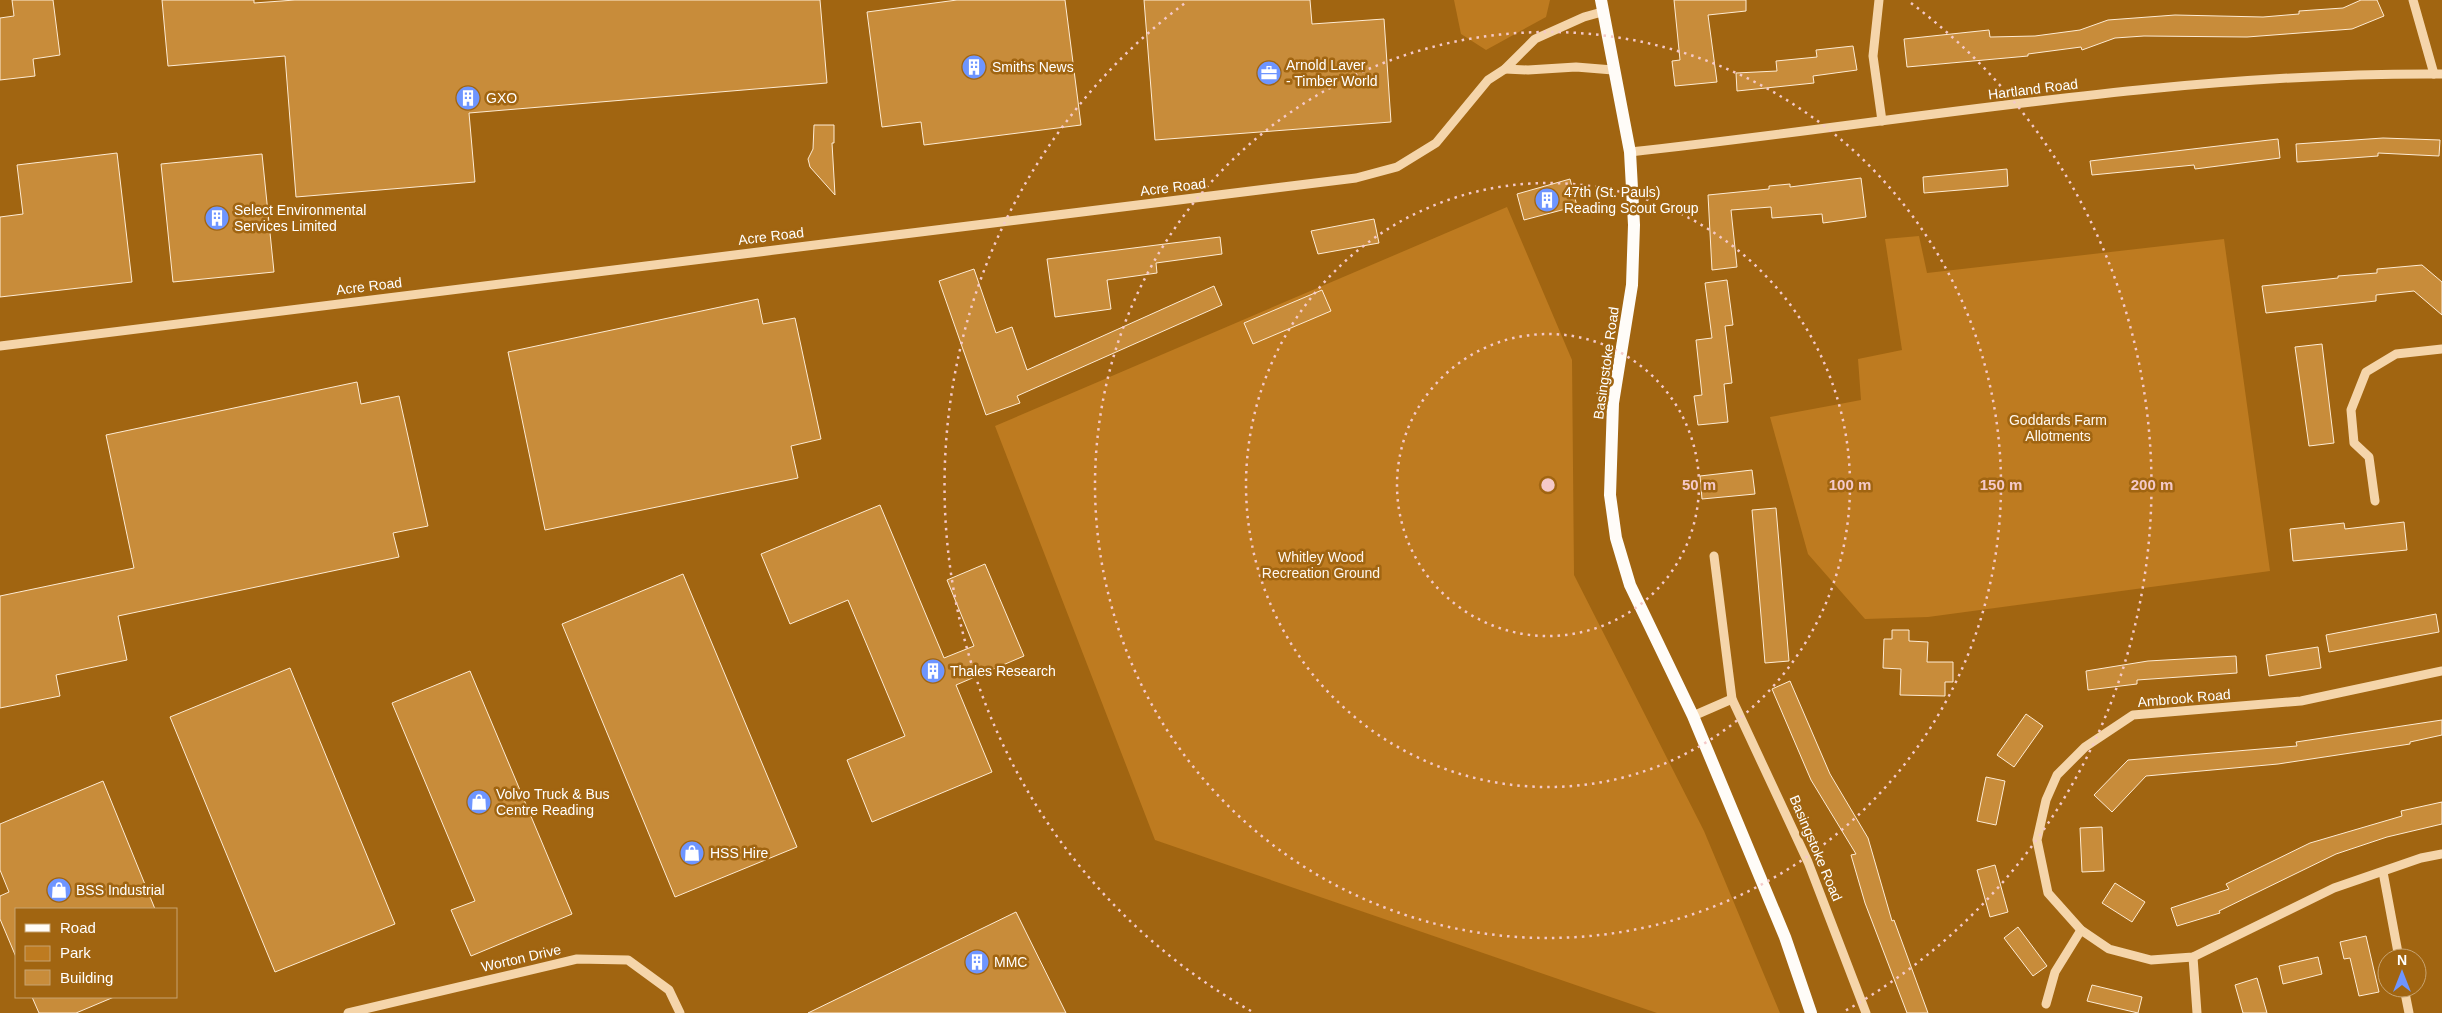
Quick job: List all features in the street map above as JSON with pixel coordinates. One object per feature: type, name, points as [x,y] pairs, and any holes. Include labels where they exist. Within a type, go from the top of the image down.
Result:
[{"type":"main road","name":"Basingstoke Road","points":[[1601,6],[1630,152],[1634,225],[1632,285],[1613,402],[1610,494],[1616,538],[1630,585],[1693,716],[1785,937],[1811,1013]]},
{"type":"street","points":[[1879,0],[1873,56],[1882,121]]},
{"type":"street","points":[[2413,0],[2438,74]]},
{"type":"street","name":"Acre Road","points":[[0,346],[1356,178],[1397,167],[1436,143],[1488,80],[1505,69],[1524,49],[1540,37],[1584,17],[1601,6]]},
{"type":"street","points":[[1505,69],[1528,70],[1576,67],[1613,70]]},
{"type":"street","name":"Hartland Road","points":[[1630,152],[2107,93],[2320,76],[2438,74]]},
{"type":"street","points":[[2375,501],[2369,457],[2354,443],[2351,410],[2366,372],[2396,354],[2442,349]]},
{"type":"street","name":"Basingstoke Road","points":[[1714,556],[1732,699],[1808,862],[1866,1013]]},
{"type":"street","name":"Ambrook Road","points":[[2442,671],[2301,701],[2133,715],[2085,748],[2057,775],[2046,800],[2037,840],[2048,892],[2081,930],[2109,949],[2151,960],[2193,957],[2334,888],[2421,858],[2442,854]]},
{"type":"street","points":[[1693,716],[1732,699]]},
{"type":"street","points":[[2382,872],[2397,948]]},
{"type":"street","points":[[2046,1004],[2055,972],[2081,930]]},
{"type":"street","points":[[2193,957],[2197,1013]]},
{"type":"street","name":"Worton Drive","points":[[348,1013],[577,959],[628,960],[669,990],[680,1013]]},
{"type":"street","points":[[2406,998],[2409,1013]]},
{"type":"green space","points":[[1454,0],[1550,0],[1546,17],[1486,50],[1461,34]]},
{"type":"green space","name":"Whitley Wood Recreation Ground","points":[[1507,207],[1572,360],[1574,575],[1704,831],[1780,1013],[1657,1013],[1155,840],[995,426]]},
{"type":"green space","name":"Goddards Farm Allotments","points":[[1919,236],[1927,273],[2224,239],[2270,571],[1928,617],[1865,619],[1808,554],[1770,417],[1861,400],[1858,359],[1902,350],[1885,239]]},
{"type":"building","points":[[12,0],[53,0],[60,55],[33,59],[35,76],[0,80],[0,18],[14,16]]},
{"type":"building","name":"GXO","points":[[162,0],[254,0],[254,3],[295,0],[820,0],[827,83],[469,113],[475,182],[296,197],[285,56],[168,66]]},
{"type":"building","name":"Smiths News","points":[[957,0],[1065,0],[1081,125],[924,145],[921,122],[882,127],[867,12]]},
{"type":"building","name":"Arnold Laver - Timber World","points":[[1144,0],[1310,0],[1312,24],[1384,19],[1391,122],[1155,140]]},
{"type":"building","points":[[1674,0],[1746,0],[1746,11],[1708,15],[1717,82],[1675,86],[1672,61],[1680,60]]},
{"type":"building","points":[[2361,0],[2377,0],[2384,16],[2352,29],[2247,37],[2144,36],[2115,38],[2082,50],[2081,47],[2028,54],[2028,56],[1907,67],[1904,39],[1989,30],[1990,37],[2035,36],[2080,30],[2108,20],[2175,15],[2263,17],[2299,14],[2299,11],[2343,8]]},
{"type":"building","points":[[1853,46],[1857,70],[1813,76],[1814,83],[1737,91],[1736,73],[1777,71],[1776,61],[1817,57],[1816,50]]},
{"type":"building","points":[[814,125],[834,125],[834,143],[832,143],[835,195],[810,167],[808,159],[813,149]]},
{"type":"building","points":[[2383,138],[2440,140],[2439,156],[2378,153],[2378,156],[2297,162],[2296,144]]},
{"type":"building","points":[[2278,139],[2280,158],[2195,169],[2194,165],[2092,175],[2090,161]]},
{"type":"building","points":[[117,153],[132,282],[0,297],[0,217],[23,214],[17,165]]},
{"type":"building","name":"Select Environmental Services Limited","points":[[262,154],[274,272],[173,282],[161,164]]},
{"type":"building","points":[[2007,169],[2008,186],[1924,193],[1923,177]]},
{"type":"building","points":[[1861,178],[1866,217],[1823,223],[1822,214],[1772,218],[1771,207],[1731,210],[1737,267],[1712,270],[1708,195],[1769,189],[1769,186],[1790,184],[1790,187]]},
{"type":"building","name":"47th (St. Pauls) Reading Scout Group","points":[[1570,179],[1577,206],[1524,220],[1517,194]]},
{"type":"building","points":[[1374,219],[1379,243],[1318,254],[1311,231]]},
{"type":"building","points":[[1220,237],[1222,254],[1156,263],[1157,273],[1107,280],[1111,309],[1055,317],[1047,259]]},
{"type":"building","points":[[2422,265],[2442,282],[2442,315],[2414,291],[2376,295],[2376,301],[2266,313],[2262,286],[2377,273],[2377,269]]},
{"type":"building","points":[[974,269],[996,333],[1012,327],[1027,370],[1214,286],[1222,305],[1017,396],[1020,403],[986,415],[939,281]]},
{"type":"building","points":[[1727,280],[1733,325],[1725,326],[1732,383],[1724,384],[1728,422],[1698,425],[1694,396],[1702,395],[1696,340],[1712,338],[1705,283]]},
{"type":"building","points":[[1322,290],[1331,311],[1253,344],[1244,323]]},
{"type":"building","points":[[758,299],[763,324],[795,318],[821,439],[791,446],[798,478],[545,530],[508,352]]},
{"type":"building","points":[[2322,344],[2334,443],[2309,446],[2295,347]]},
{"type":"building","points":[[357,382],[361,404],[399,396],[428,526],[393,533],[399,557],[118,616],[127,660],[56,675],[60,696],[0,708],[0,596],[134,568],[106,435]]},
{"type":"building","points":[[1752,470],[1755,494],[1702,499],[1700,476]]},
{"type":"building","name":"Thales Research","points":[[880,505],[944,658],[974,646],[947,580],[985,564],[1024,656],[956,685],[992,772],[872,822],[847,760],[905,736],[848,600],[790,624],[761,554]]},
{"type":"building","points":[[1776,508],[1789,661],[1765,663],[1752,510]]},
{"type":"building","points":[[2404,522],[2407,550],[2293,561],[2290,529],[2344,523],[2345,529]]},
{"type":"building","points":[[683,574],[797,847],[675,897],[562,624]]},
{"type":"building","points":[[2436,614],[2439,632],[2329,652],[2326,635]]},
{"type":"building","points":[[1892,630],[1909,630],[1909,641],[1928,642],[1927,662],[1953,662],[1953,682],[1945,682],[1945,696],[1900,695],[1901,669],[1883,668],[1884,639],[1892,639]]},
{"type":"building","points":[[2318,647],[2321,668],[2269,676],[2266,655]]},
{"type":"building","points":[[2236,656],[2237,673],[2137,680],[2137,684],[2088,690],[2086,671],[2148,661]]},
{"type":"building","points":[[290,668],[395,924],[275,972],[170,717]]},
{"type":"building","name":"Volvo Truck & Bus Centre Reading","points":[[470,671],[572,914],[471,956],[451,910],[475,901],[392,703]]},
{"type":"building","points":[[1790,681],[1830,774],[1868,838],[1892,921],[1894,920],[1928,1013],[1907,1013],[1865,903],[1851,855],[1856,854],[1811,780],[1772,689]]},
{"type":"building","points":[[2026,714],[2043,726],[2014,767],[1997,755]]},
{"type":"building","points":[[2442,720],[2442,735],[2410,742],[2410,744],[2278,764],[2146,776],[2112,812],[2094,795],[2128,760],[2297,746],[2296,742]]},
{"type":"building","points":[[1986,777],[2005,781],[1996,825],[1977,821]]},
{"type":"building","points":[[103,781],[155,908],[15,908],[15,955],[0,919],[0,896],[9,892],[0,870],[0,824]]},
{"type":"building","points":[[2442,802],[2442,824],[2387,837],[2336,854],[2219,911],[2220,913],[2177,926],[2171,908],[2229,889],[2226,884],[2310,843],[2402,816],[2401,811]]},
{"type":"building","points":[[2102,827],[2104,871],[2082,872],[2080,828]]},
{"type":"building","points":[[1995,865],[2008,912],[1990,917],[1977,870]]},
{"type":"building","points":[[2115,883],[2145,902],[2132,922],[2102,903]]},
{"type":"building","name":"MMC","points":[[1016,912],[1066,1013],[808,1013]]},
{"type":"building","points":[[2018,927],[2047,966],[2033,976],[2004,938]]},
{"type":"building","points":[[2366,936],[2377,983],[2377,992],[2359,996],[2350,958],[2344,959],[2340,942]]},
{"type":"building","points":[[2318,957],[2322,974],[2283,984],[2279,966]]},
{"type":"building","points":[[2257,978],[2267,1013],[2243,1013],[2235,985]]},
{"type":"building","points":[[2092,985],[2142,997],[2138,1013],[2087,1001]]},
{"type":"building","points":[[32,998],[112,998],[76,1013],[39,1013]]},
{"type":"place","name":"Smiths News","points":[[974,67]]},
{"type":"place","name":"Arnold Laver - Timber World","points":[[1269,73]]},
{"type":"place","name":"GXO","points":[[468,98]]},
{"type":"place","name":"47th (St. Pauls) Reading Scout Group","points":[[1547,200]]},
{"type":"place","name":"Select Environmental Services Limited","points":[[217,218]]},
{"type":"place","name":"Thales Research","points":[[933,671]]},
{"type":"place","name":"Volvo Truck & Bus Centre Reading","points":[[479,802]]},
{"type":"place","name":"HSS Hire","points":[[692,853]]},
{"type":"place","name":"BSS Industrial","points":[[59,890]]},
{"type":"place","name":"MMC","points":[[977,962]]}]
